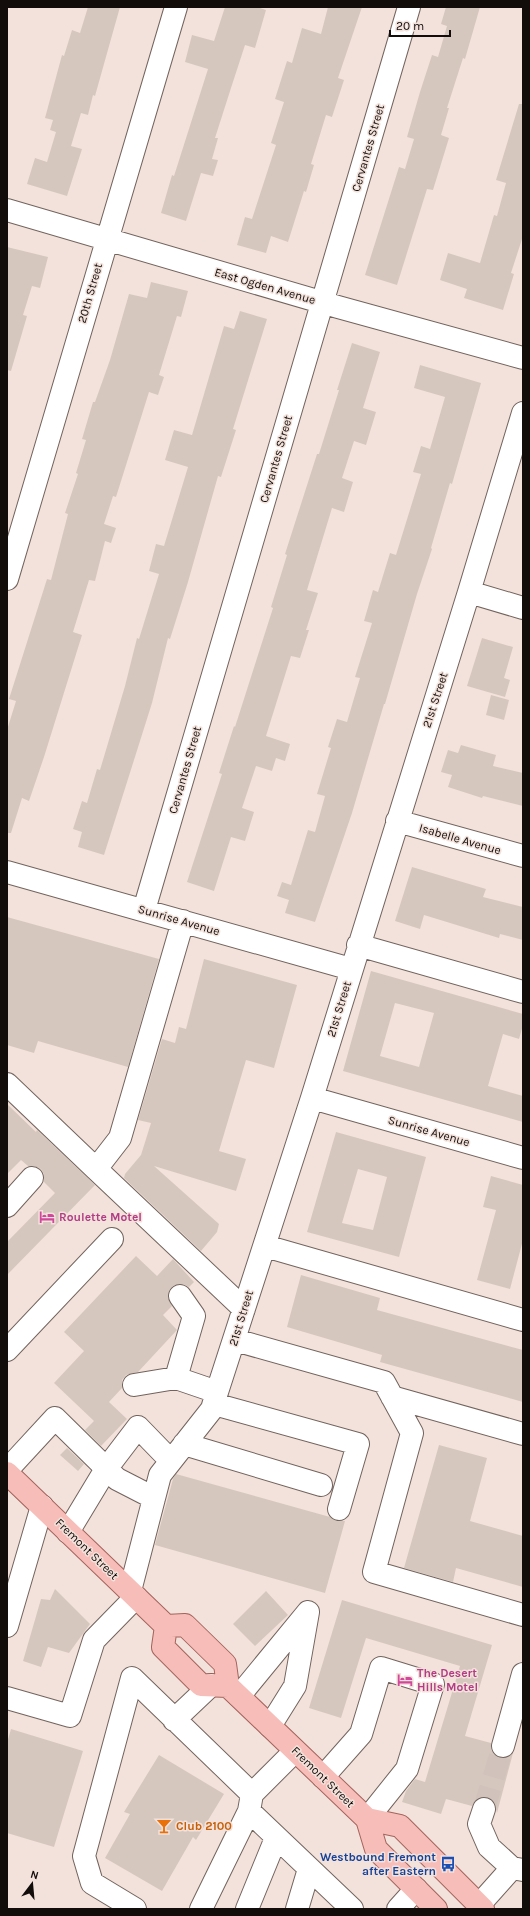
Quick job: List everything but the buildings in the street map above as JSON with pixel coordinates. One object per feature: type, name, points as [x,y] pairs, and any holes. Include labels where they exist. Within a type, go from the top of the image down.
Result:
[{"type":"main road","name":"Fremont Street","points":[[9,1479],[42,1506],[166,1626],[163,1647],[201,1685],[226,1689],[270,1726],[367,1819],[376,1849],[436,1909]]},
{"type":"main road","points":[[166,1626],[185,1625],[225,1664],[226,1689]]},
{"type":"main road","points":[[367,1819],[400,1826],[481,1907]]},
{"type":"street","name":"20th Street","points":[[7,579],[176,7]]},
{"type":"street","name":"Cervantes Street","points":[[144,910],[409,7]]},
{"type":"street","name":"East Ogden Avenue","points":[[7,210],[322,302],[523,358]]},
{"type":"street","name":"21st Street","points":[[133,1594],[160,1475],[212,1409],[216,1398],[312,1098],[523,413]]},
{"type":"street","points":[[469,592],[523,608]]},
{"type":"street","name":"Isabelle Avenue","points":[[397,821],[523,856]]},
{"type":"street","name":"Sunrise Avenue","points":[[7,872],[351,969]]},
{"type":"street","points":[[96,1169],[120,1138],[183,921]]},
{"type":"street","points":[[358,945],[523,992]]},
{"type":"street","points":[[7,1084],[244,1309]]},
{"type":"street","name":"Sunrise Avenue","points":[[312,1098],[523,1158]]},
{"type":"street","points":[[7,1206],[32,1178]]},
{"type":"street","points":[[7,1350],[112,1239]]},
{"type":"street","points":[[265,1246],[523,1320]]},
{"type":"street","points":[[176,1378],[194,1316],[180,1296]]},
{"type":"street","points":[[235,1340],[384,1382],[412,1433],[374,1572],[523,1615]]},
{"type":"street","points":[[134,1386],[176,1378],[216,1398],[358,1444],[339,1509]]},
{"type":"street","points":[[392,1397],[523,1434]]},
{"type":"street","points":[[9,1479],[55,1418],[118,1479],[154,1498]]},
{"type":"street","points":[[68,1532],[106,1469],[138,1427],[178,1452],[321,1485]]},
{"type":"street","points":[[7,1626],[42,1506]]},
{"type":"street","points":[[7,1698],[70,1716],[94,1640],[133,1594]]},
{"type":"street","points":[[174,1720],[226,1689],[308,1612],[295,1686],[270,1726]]},
{"type":"street","points":[[323,1776],[361,1734],[381,1668],[433,1684],[407,1769],[367,1819]]},
{"type":"street","points":[[503,1746],[523,1674]]},
{"type":"street","points":[[134,1909],[92,1883],[84,1856],[132,1678],[174,1720],[251,1802],[276,1838],[352,1909]]},
{"type":"street","points":[[201,1909],[251,1802],[295,1750]]},
{"type":"street","points":[[481,1907],[517,1869],[488,1847],[479,1824],[484,1809]]},
{"type":"street","points":[[247,1909],[276,1838]]},
{"type":"street","points":[[297,1909],[309,1869]]},
{"type":"street","points":[[398,1909],[416,1889]]},
{"type":"tunnel","points":[[484,1809],[503,1746]]},
{"type":"place","name":"Roulette Motel","points":[[47,1217]]},
{"type":"place","name":"The Desert Hills Motel","points":[[405,1680]]},
{"type":"place","name":"Club 2100","points":[[164,1826]]},
{"type":"place","name":"Westbound Fremont after Eastern","points":[[448,1864]]}]
